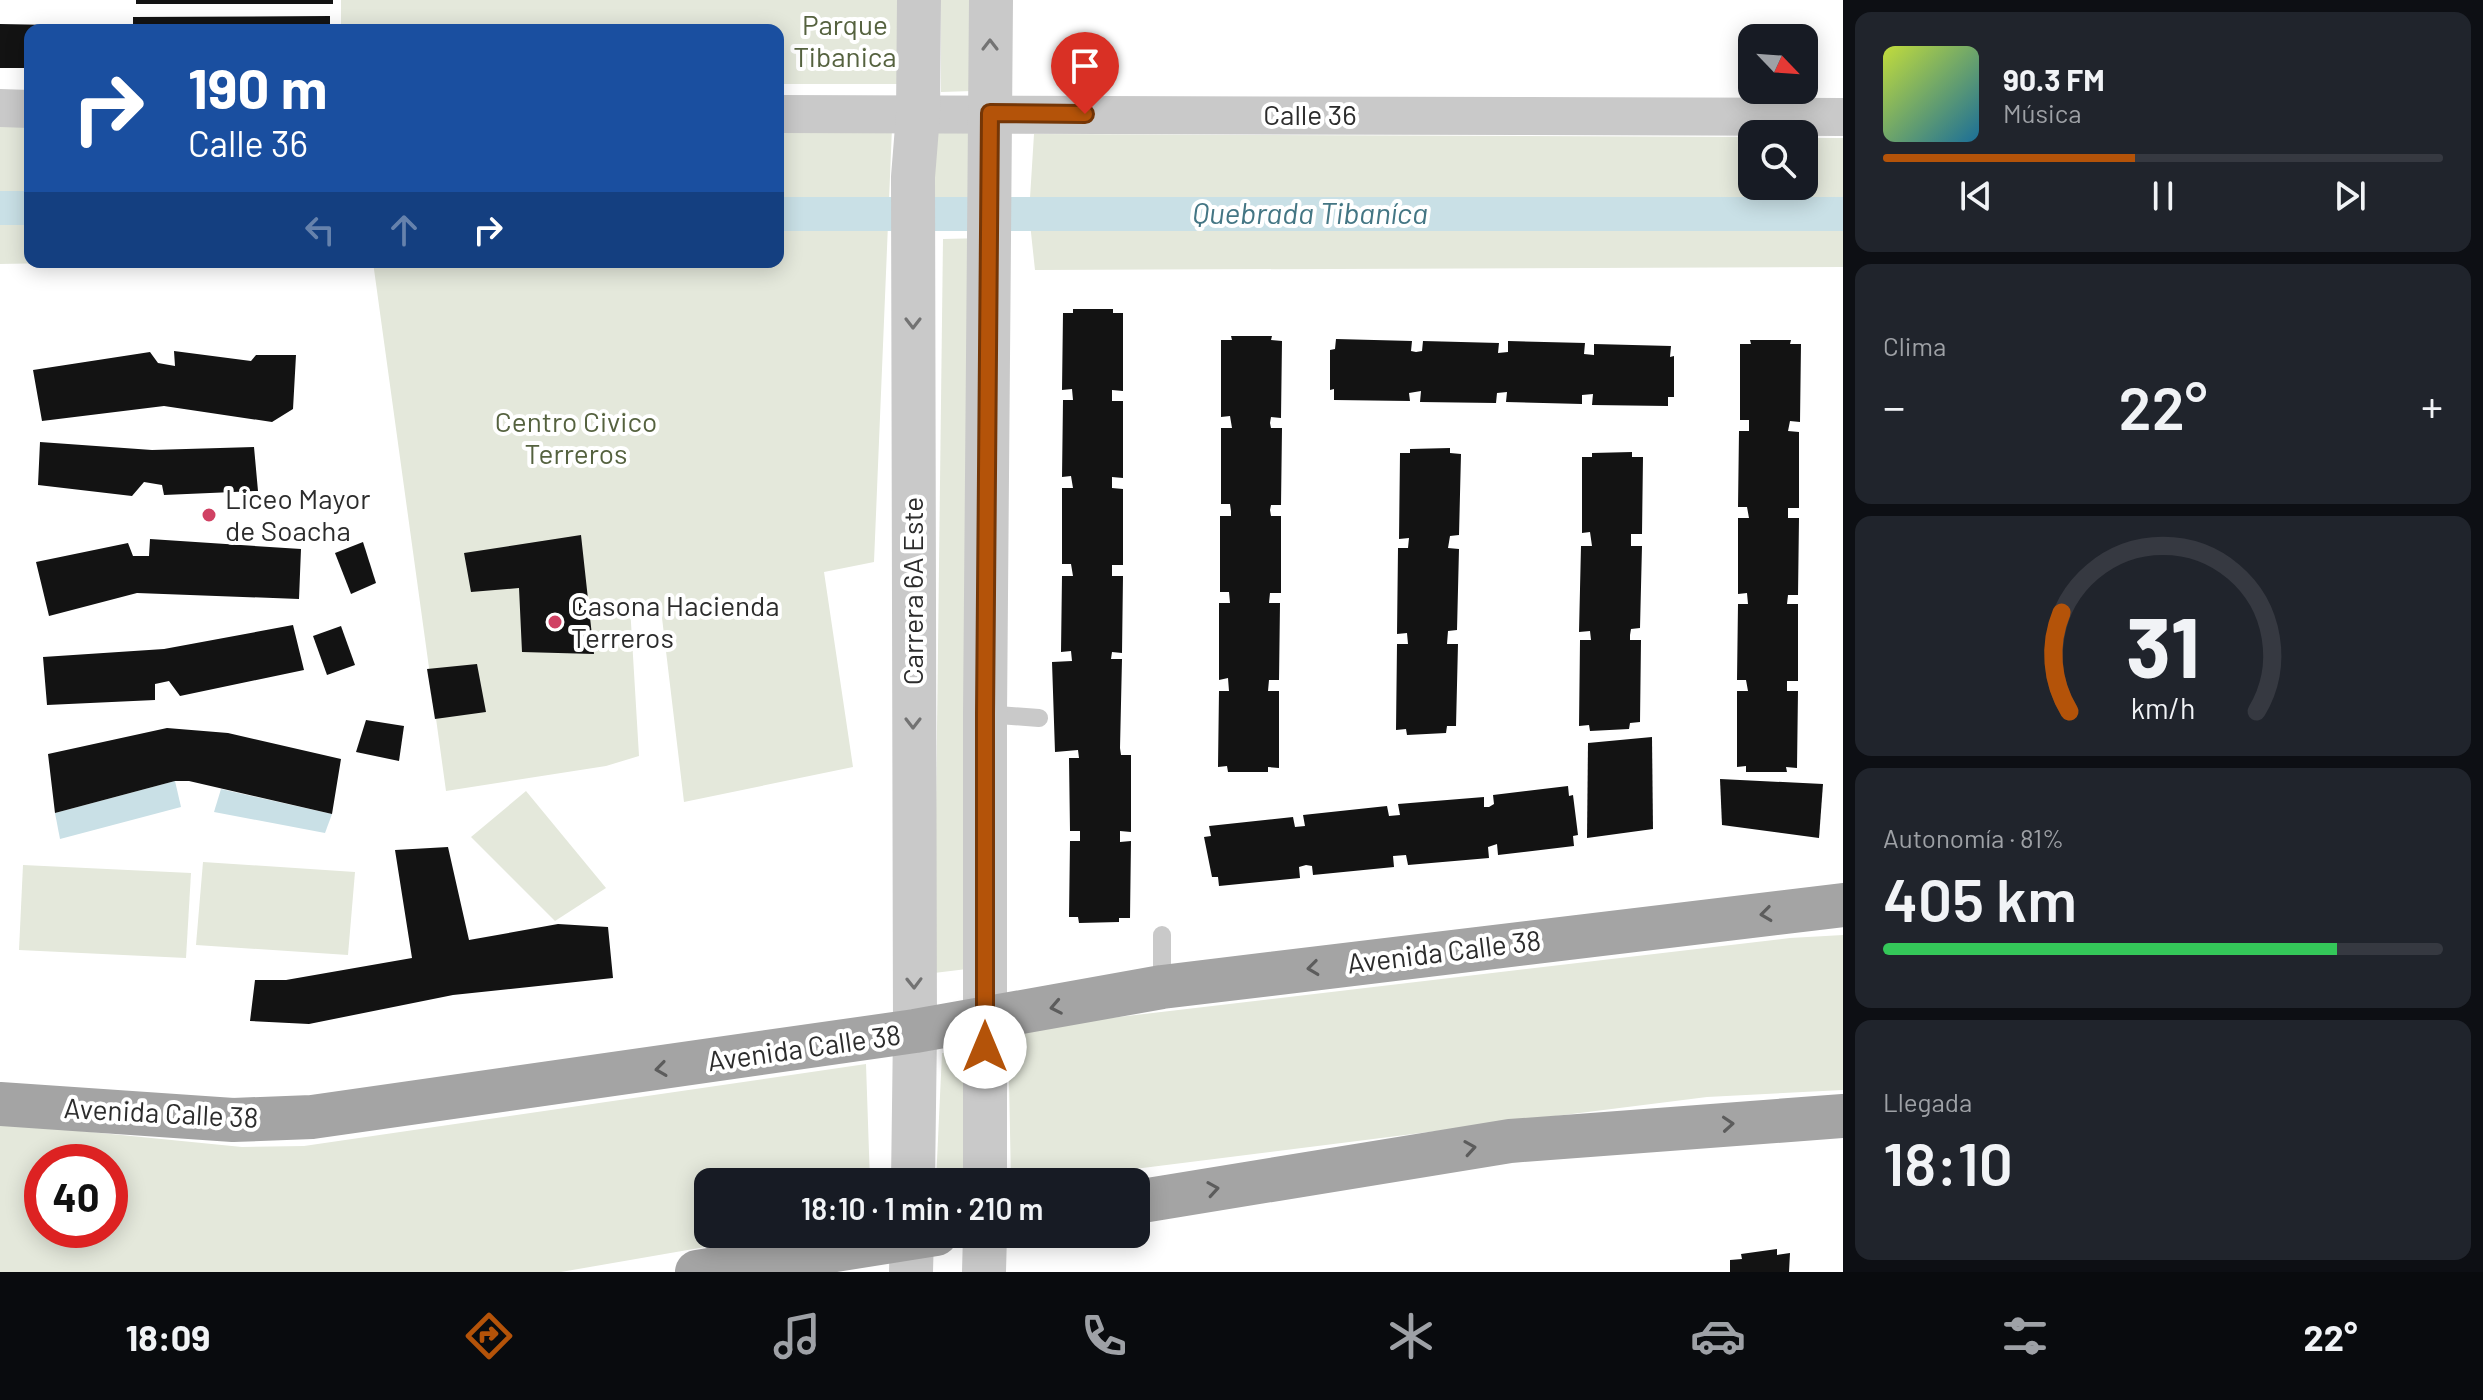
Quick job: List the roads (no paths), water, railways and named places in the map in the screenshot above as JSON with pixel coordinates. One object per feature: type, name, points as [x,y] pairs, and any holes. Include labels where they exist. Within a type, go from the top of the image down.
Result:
[{"type":"main road","name":"Avenida Calle 38","points":[[0,1104],[233,1120],[312,1117],[915,1031],[1162,987],[1843,905]]},
{"type":"main road","points":[[1150,1200],[1510,1141],[1843,1116]]},
{"type":"main road","points":[[697,1272],[886,1248]]},
{"type":"street","name":"Carrera 6A Este","points":[[913,1168],[912,245],[919,0]]},
{"type":"street","points":[[985,1168],[991,0]]},
{"type":"street","points":[[0,108],[24,109]]},
{"type":"street","name":"Calle 36","points":[[784,114],[1843,117]]},
{"type":"street","points":[[984,1272],[985,1248]]},
{"type":"lane","points":[[985,714],[1039,718]]},
{"type":"lane","points":[[1162,935],[1162,987]]},
{"type":"water","points":[[175,781],[181,807],[60,839],[55,813]]},
{"type":"water","points":[[221,789],[332,814],[325,833],[214,812]]},
{"type":"waterway","name":"Quebrada Tibaníca","points":[[0,208],[24,208]]},
{"type":"waterway","name":"Quebrada Tibaníca","points":[[784,214],[1843,214]]},
{"type":"place","name":"Liceo Mayor de Soacha","points":[[209,515]]},
{"type":"place","name":"Casona Hacienda Terreros","points":[[555,622]]},
{"type":"park label","name":"Parque Tibanica","points":[[845,41]]},
{"type":"park label","name":"Centro Civico Terreros","points":[[576,438]]}]
